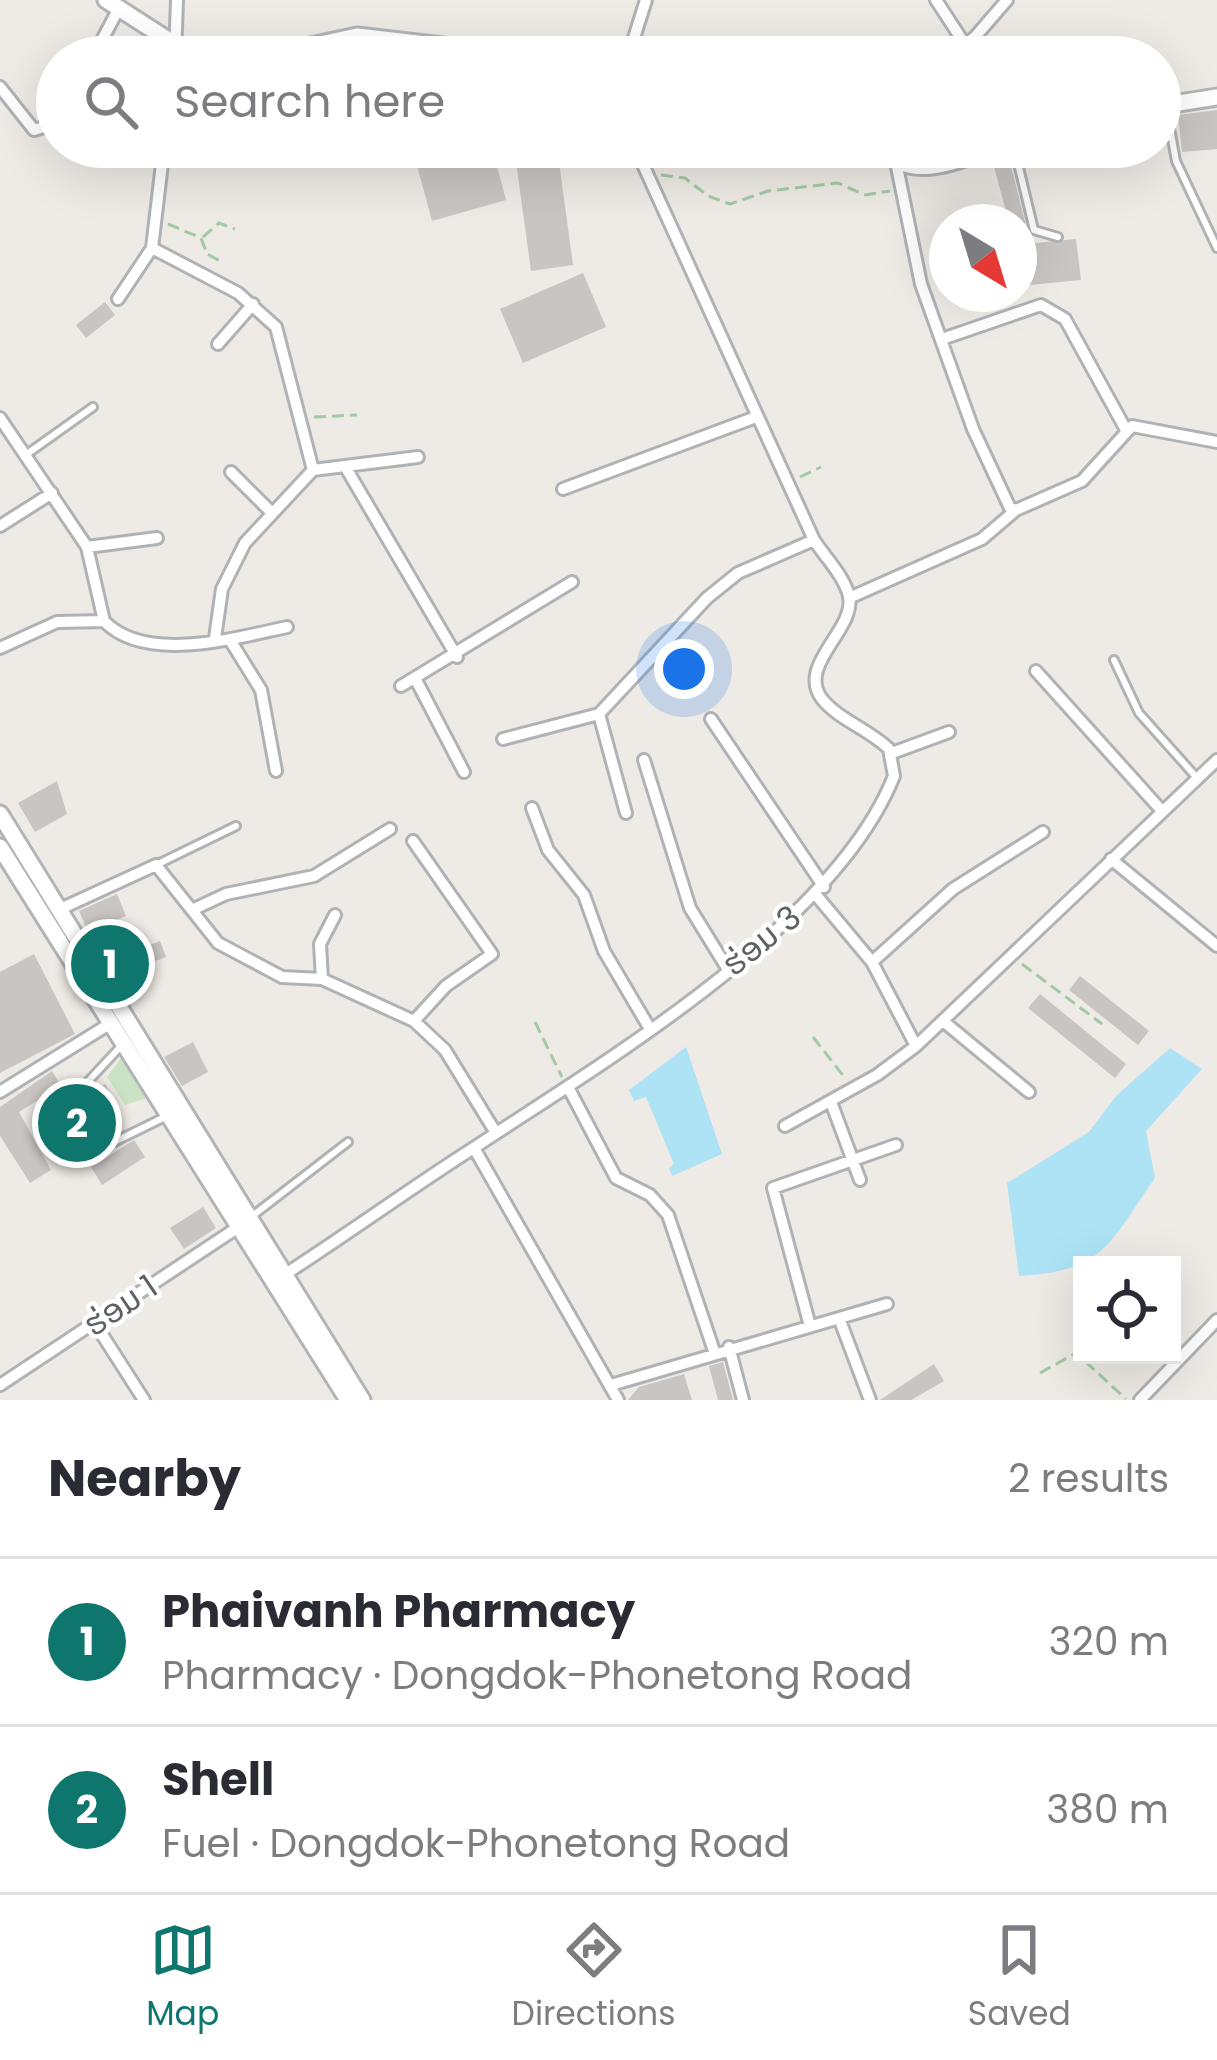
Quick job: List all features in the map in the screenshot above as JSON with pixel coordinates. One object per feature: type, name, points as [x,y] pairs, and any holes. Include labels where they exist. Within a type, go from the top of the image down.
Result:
[{"type":"main road","points":[[113,4],[156,36]]},
{"type":"main road","points":[[1181,103],[1217,97]]},
{"type":"main road","points":[[0,814],[129,1040],[279,1278],[347,1400]]},
{"type":"main road","points":[[3,858],[112,1023],[129,1040]]},
{"type":"main road","points":[[279,1278],[362,1400]]},
{"type":"street","points":[[176,36],[177,0]]},
{"type":"street","points":[[635,36],[646,0]]},
{"type":"street","points":[[936,0],[959,36]]},
{"type":"street","points":[[975,36],[1007,0]]},
{"type":"street","points":[[101,36],[113,4]]},
{"type":"street","points":[[0,87],[36,129]]},
{"type":"street","points":[[118,299],[152,248],[162,168]]},
{"type":"street","points":[[645,168],[814,540],[850,598],[848,615],[817,670],[816,687],[823,700],[892,753],[894,776],[886,795],[820,891],[711,719]]},
{"type":"street","points":[[897,168],[921,284],[1005,504],[1016,511]]},
{"type":"street","points":[[152,248],[253,304],[276,327],[313,470]]},
{"type":"street","points":[[218,344],[253,304]]},
{"type":"street","points":[[942,339],[1041,305],[1052,308],[1065,319],[1125,428]]},
{"type":"street","points":[[563,490],[756,417]]},
{"type":"street","points":[[0,418],[87,547],[104,621],[122,637],[157,646],[230,640],[287,627]]},
{"type":"street","points":[[850,598],[982,539],[1016,511],[1082,481],[1125,428],[1141,425],[1217,442]]},
{"type":"street","points":[[215,638],[225,580],[245,543],[313,470],[418,457]]},
{"type":"street","points":[[346,468],[457,656]]},
{"type":"street","points":[[231,472],[272,513]]},
{"type":"street","points":[[0,526],[52,493]]},
{"type":"street","points":[[87,547],[157,538]]},
{"type":"street","points":[[503,739],[598,714],[738,573],[814,540]]},
{"type":"street","points":[[401,686],[572,582]]},
{"type":"street","points":[[0,648],[57,622],[104,621]]},
{"type":"street","points":[[230,640],[261,690],[276,772]]},
{"type":"street","points":[[1036,671],[1162,811]]},
{"type":"street","points":[[416,680],[464,772]]},
{"type":"street","points":[[598,714],[626,813]]},
{"type":"street","points":[[892,753],[949,732]]},
{"type":"street","points":[[644,760],[690,908],[728,968]]},
{"type":"street","points":[[785,1126],[854,1089],[916,1046],[1217,760]]},
{"type":"street","points":[[532,808],[548,850],[584,896],[604,951],[650,1029]]},
{"type":"street","points":[[194,910],[226,894],[314,876],[390,829]]},
{"type":"street","points":[[872,962],[953,889],[1043,832]]},
{"type":"street","points":[[413,841],[492,954],[446,986],[414,1021]]},
{"type":"street","points":[[1111,860],[1217,946]]},
{"type":"street","points":[[58,910],[156,865],[218,943],[282,977],[322,979],[414,1021],[445,1050],[496,1133]]},
{"type":"street","name":"ຮ່ອມ 3","points":[[279,1278],[569,1089],[820,891],[872,962],[916,1046]]},
{"type":"street","points":[[322,979],[320,944],[335,915]]},
{"type":"street","points":[[943,1021],[1029,1093]]},
{"type":"street","points":[[0,1092],[112,1023]]},
{"type":"street","points":[[569,1089],[616,1178],[650,1195],[668,1215],[714,1351]]},
{"type":"street","points":[[831,1102],[860,1180]]},
{"type":"street","points":[[810,1326],[773,1188],[896,1145]]},
{"type":"street","points":[[473,1148],[618,1400]]},
{"type":"street","name":"ຮ່ອມ 1","points":[[0,1384],[245,1222]]},
{"type":"street","points":[[610,1385],[887,1304]]},
{"type":"street","points":[[839,1318],[870,1400]]},
{"type":"street","points":[[1140,1400],[1217,1320]]},
{"type":"street","points":[[94,1322],[144,1400]]},
{"type":"street","points":[[730,1347],[743,1400]]},
{"type":"lane","points":[[1019,168],[1034,230],[1058,237]]},
{"type":"lane","points":[[1179,168],[1217,248]]},
{"type":"lane","points":[[26,454],[92,407]]},
{"type":"lane","points":[[1114,660],[1138,713],[1197,778]]},
{"type":"lane","points":[[156,865],[236,826]]},
{"type":"lane","points":[[129,1040],[81,1089],[76,1112],[102,1142],[114,1142],[174,1113]]},
{"type":"lane","points":[[245,1222],[348,1142]]},
{"type":"path","points":[[647,173],[685,178],[708,196],[730,204],[768,191],[838,183],[865,195],[900,189]]},
{"type":"path","points":[[156,218],[201,238],[207,254],[222,262]]},
{"type":"path","points":[[201,238],[219,224],[235,229]]},
{"type":"path","points":[[300,417],[357,415]]},
{"type":"path","points":[[788,483],[821,467]]},
{"type":"path","points":[[1011,956],[1102,1024]]},
{"type":"path","points":[[535,1022],[569,1089]]},
{"type":"path","points":[[813,1036],[854,1089]]},
{"type":"path","points":[[1040,1373],[1076,1353],[1128,1400]]},
{"type":"green space","points":[[122,1057],[147,1098],[125,1105],[107,1077]]},
{"type":"water","points":[[686,1047],[722,1154],[672,1176],[669,1168],[674,1164],[646,1097],[634,1101],[629,1090]]},
{"type":"water","points":[[1170,1048],[1202,1069],[1146,1131],[1155,1178],[1115,1236],[1094,1256],[1073,1256],[1070,1268],[1019,1276],[1007,1183],[1089,1132],[1116,1096]]},
{"type":"building","points":[[1217,110],[1217,149],[1182,152],[1181,115]]},
{"type":"building","points":[[418,168],[498,168],[506,200],[432,221]]},
{"type":"building","points":[[517,168],[560,168],[573,265],[531,271]]},
{"type":"building","points":[[994,168],[1012,168],[1020,204],[1004,204]]},
{"type":"building","points":[[1076,239],[1081,280],[1037,284],[1037,243]]},
{"type":"building","points":[[583,273],[606,327],[523,363],[500,309]]},
{"type":"building","points":[[105,302],[115,315],[86,338],[76,325]]},
{"type":"building","points":[[57,781],[67,814],[35,832],[18,803]]},
{"type":"building","points":[[117,894],[126,916],[88,932],[79,911]]},
{"type":"building","points":[[160,941],[166,957],[123,973],[117,958]]},
{"type":"building","points":[[34,954],[75,1034],[0,1073],[0,972]]},
{"type":"building","points":[[1080,976],[1149,1031],[1138,1045],[1069,990]]},
{"type":"building","points":[[1040,994],[1126,1064],[1115,1078],[1028,1008]]},
{"type":"building","points":[[193,1042],[208,1072],[182,1086],[164,1057]]},
{"type":"building","points":[[52,1071],[61,1086],[19,1112],[51,1170],[30,1183],[0,1136],[0,1107]]},
{"type":"building","points":[[105,1084],[116,1102],[91,1118],[84,1110],[87,1095]]},
{"type":"building","points":[[70,1106],[78,1126],[66,1133],[55,1115]]},
{"type":"building","points":[[134,1140],[145,1157],[102,1185],[91,1167]]},
{"type":"building","points":[[203,1207],[216,1228],[184,1249],[170,1228]]},
{"type":"building","points":[[723,1362],[733,1400],[718,1400],[709,1366]]},
{"type":"building","points":[[934,1364],[944,1381],[911,1400],[880,1400]]},
{"type":"building","points":[[684,1374],[692,1400],[628,1400],[639,1387]]},
{"type":"place","name":"Phaivanh Pharmacy","points":[[110,964]]},
{"type":"place","name":"Shell","points":[[77,1123]]}]
